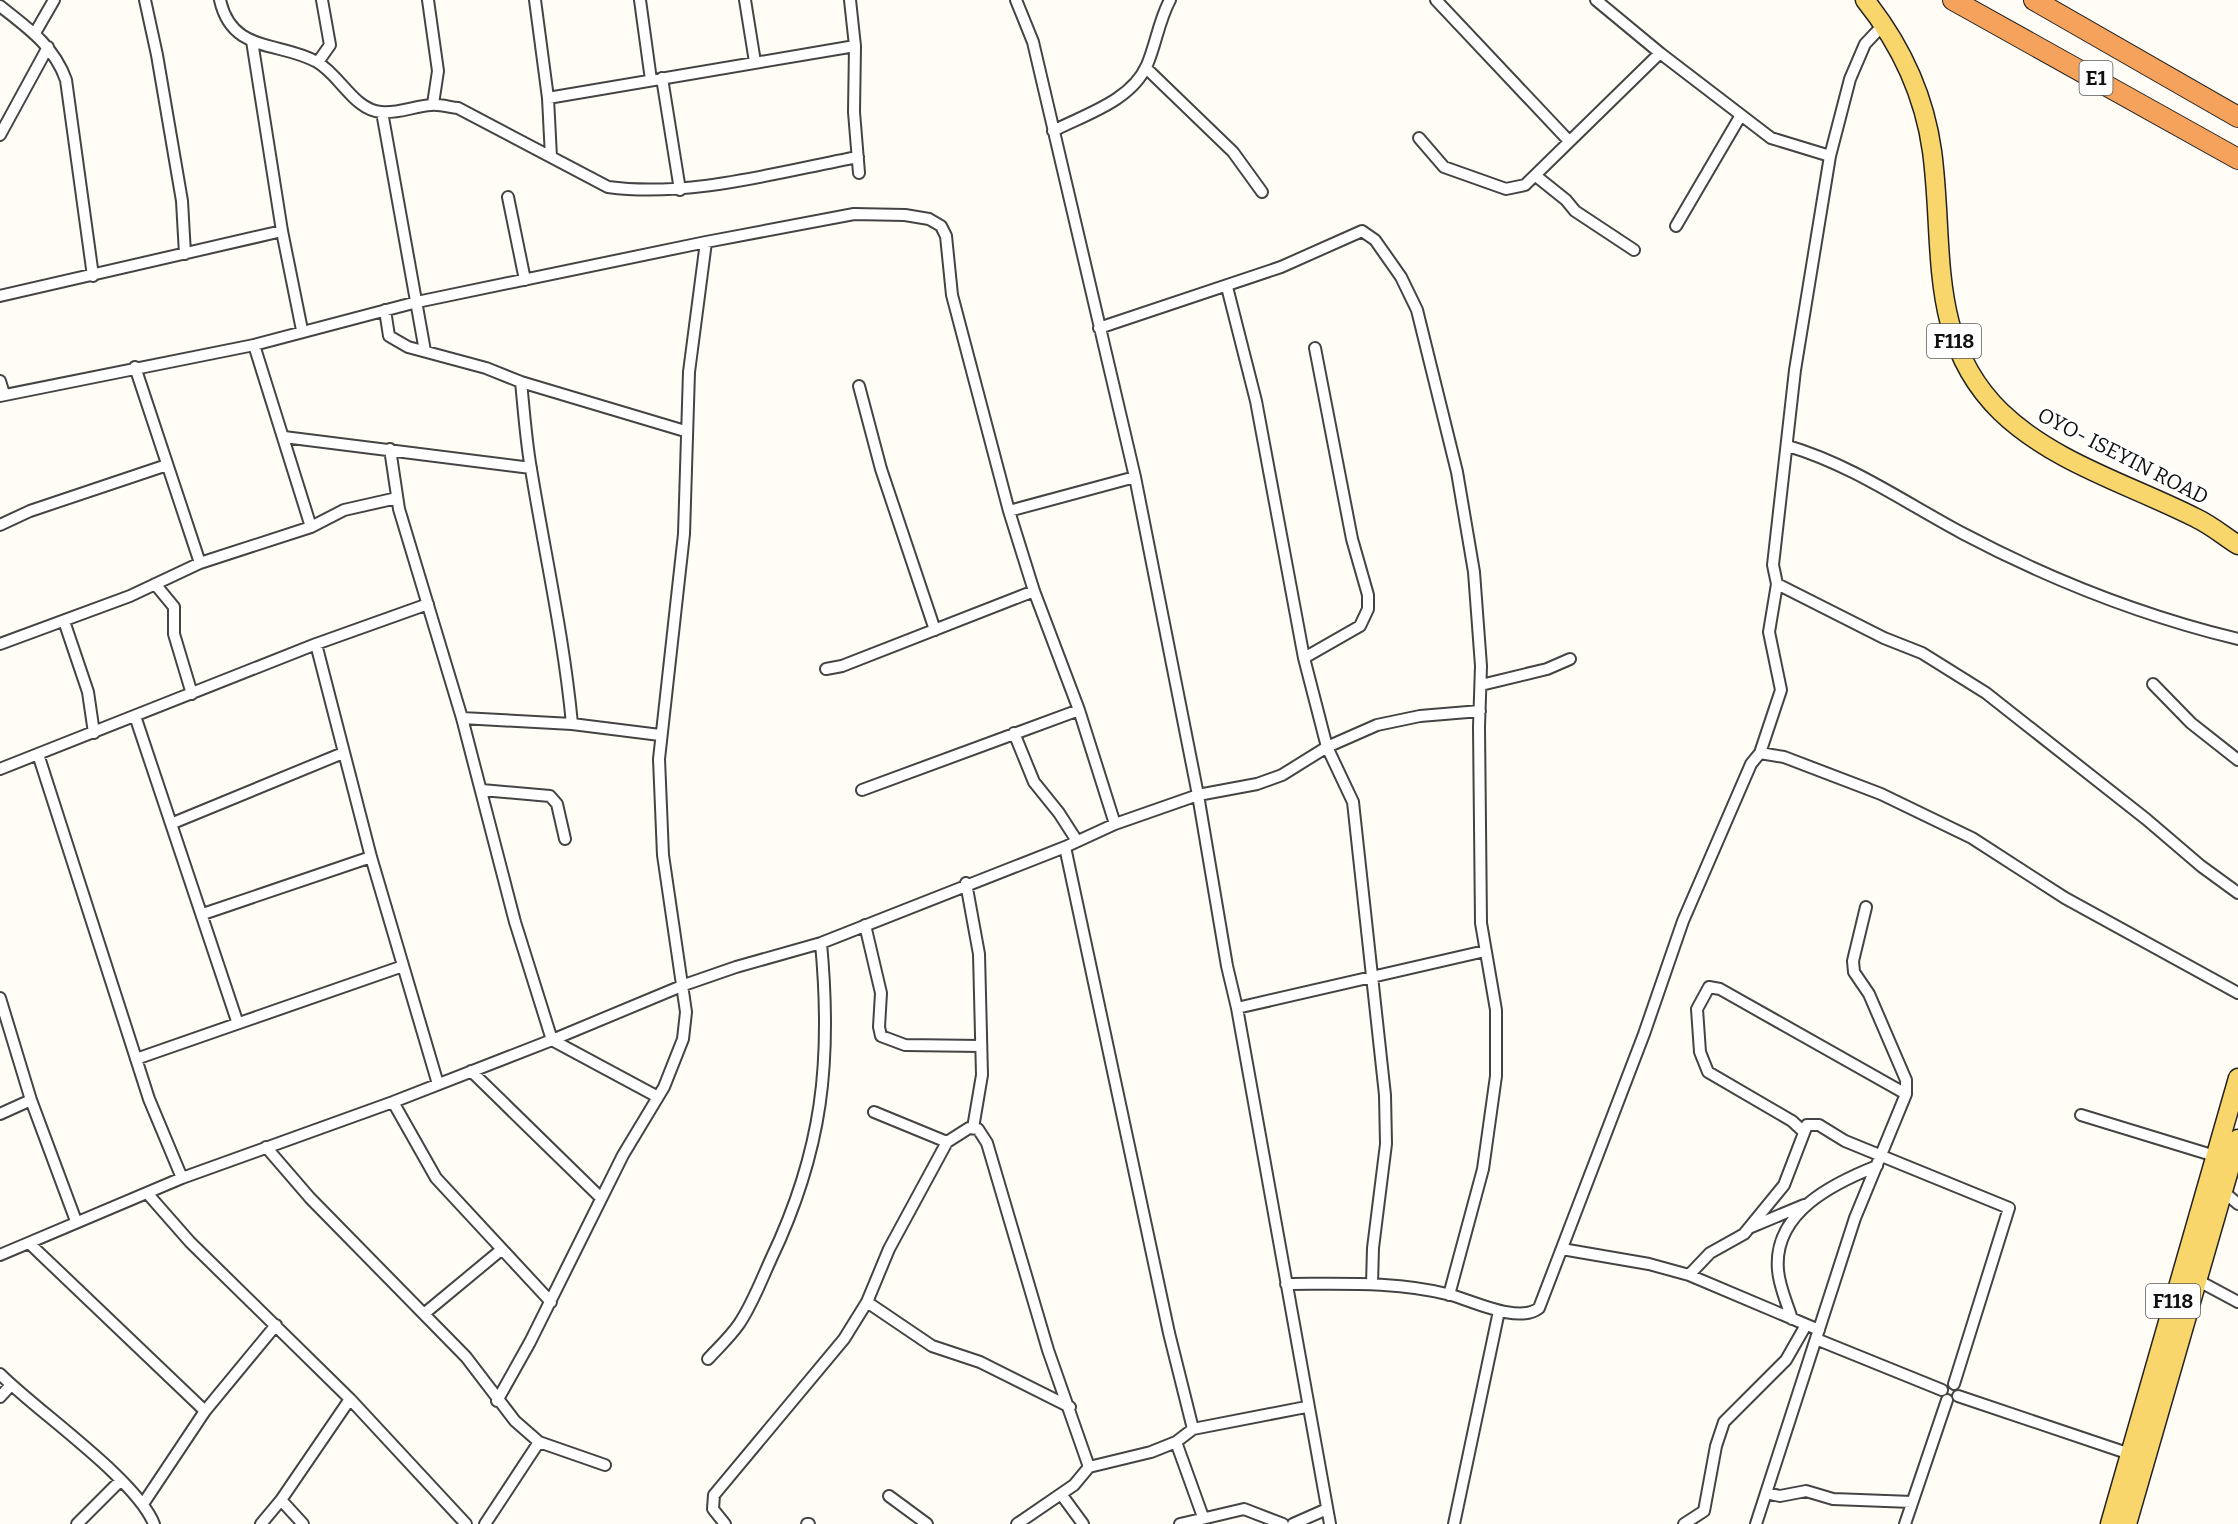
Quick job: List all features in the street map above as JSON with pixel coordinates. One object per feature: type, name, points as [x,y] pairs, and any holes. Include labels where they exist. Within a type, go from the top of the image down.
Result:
[{"type":"highway","name":"E1","points":[[1953,0],[2238,159]]},
{"type":"highway","name":"E1","points":[[2034,0],[2238,117]]},
{"type":"main road","name":"OYO- ISEYIN ROAD","points":[[1865,0],[1884,24],[1910,69],[1925,117],[1932,150],[1943,302],[1954,344],[1974,380],[1999,410],[2025,434],[2087,468],[2199,519],[2238,545]]},
{"type":"main road","name":"F118","points":[[2127,1524],[2222,1189],[2215,1156],[2238,1078]]},
{"type":"main road","name":"F118","points":[[2110,1524],[2130,1454],[2238,1139]]},
{"type":"street","points":[[35,33],[54,0]]},
{"type":"street","points":[[145,0],[182,201],[185,254]]},
{"type":"street","points":[[220,0],[224,18],[234,30],[252,41],[318,62],[368,109],[382,112],[433,104],[458,108],[608,187],[660,191],[680,190],[858,157]]},
{"type":"street","points":[[318,62],[330,45],[322,0]]},
{"type":"street","points":[[428,0],[438,71],[433,104]]},
{"type":"street","points":[[535,0],[548,98],[551,157]]},
{"type":"street","points":[[640,0],[680,190]]},
{"type":"street","points":[[745,0],[755,62]]},
{"type":"street","points":[[850,0],[855,46],[854,112],[859,173]]},
{"type":"street","points":[[1016,0],[1033,42],[1135,477],[1198,795],[1306,1407],[1329,1524]]},
{"type":"street","points":[[1053,130],[1130,89],[1146,68],[1170,0]]},
{"type":"street","points":[[1436,0],[1568,140]]},
{"type":"street","points":[[1596,0],[1660,53],[1771,138],[1830,156]]},
{"type":"street","points":[[0,6],[35,33],[48,47],[59,61],[66,80],[93,276]]},
{"type":"street","points":[[1286,1284],[1372,1284],[1449,1295],[1499,1311],[1528,1313],[1539,1308],[1644,1034],[1683,921],[1751,765],[1760,753],[1781,690],[1769,632],[1777,584],[1773,565],[1795,370],[1830,156],[1850,79],[1864,44],[1884,24]]},
{"type":"street","points":[[252,41],[282,231],[302,330]]},
{"type":"street","points":[[548,98],[855,46]]},
{"type":"street","points":[[0,134],[48,47]]},
{"type":"street","points":[[1419,138],[1444,167],[1506,189],[1524,185],[1536,176],[1568,140],[1660,53]]},
{"type":"street","points":[[1146,68],[1233,152],[1262,192]]},
{"type":"street","points":[[382,112],[425,351]]},
{"type":"street","points":[[1676,226],[1741,115]]},
{"type":"street","points":[[1536,176],[1566,200],[1575,212],[1634,250]]},
{"type":"street","points":[[508,197],[525,280]]},
{"type":"street","points":[[0,381],[2,395],[254,345],[302,330],[417,302],[854,214],[905,215],[929,219],[941,226],[950,255],[952,295],[957,316],[1034,591],[1079,710],[1116,824]]},
{"type":"street","points":[[0,296],[282,231]]},
{"type":"street","points":[[1099,328],[1227,287],[1281,267],[1362,231],[1375,240],[1401,277],[1417,310],[1457,472],[1474,572],[1481,685],[1481,923],[1496,1010],[1496,1076],[1493,1110],[1483,1170],[1449,1295]]},
{"type":"street","points":[[497,1401],[551,1302],[602,1198],[658,1097],[680,1051],[686,1012],[684,985],[663,855],[660,735],[684,534],[685,431],[689,372],[706,242]]},
{"type":"street","points":[[1227,287],[1256,401],[1304,658],[1327,747],[1353,802],[1370,975],[1385,1095],[1386,1144],[1373,1248],[1372,1284]]},
{"type":"street","points":[[385,310],[389,336],[408,347],[486,368],[521,382],[685,431]]},
{"type":"street","points":[[254,345],[311,527]]},
{"type":"street","points":[[1304,658],[1360,626],[1368,609],[1368,595],[1352,539],[1315,348]]},
{"type":"street","points":[[135,367],[200,563]]},
{"type":"street","points":[[521,382],[531,468],[553,582],[572,724]]},
{"type":"street","points":[[859,386],[881,469],[935,630]]},
{"type":"street","points":[[284,437],[531,468]]},
{"type":"street","points":[[1788,446],[1827,458],[1866,477],[2025,565],[2160,617],[2238,639]]},
{"type":"street","points":[[390,449],[397,498],[462,718],[515,922],[552,1041],[658,1097]]},
{"type":"street","points":[[0,525],[30,511],[167,465]]},
{"type":"street","points":[[1010,511],[1135,477]]},
{"type":"street","points":[[0,644],[64,621],[200,563],[311,527],[344,510],[397,498]]},
{"type":"street","points":[[155,584],[174,608],[174,634],[192,694]]},
{"type":"street","points":[[1777,584],[1884,638],[1922,653],[1986,693],[2138,812],[2201,866],[2238,893]]},
{"type":"street","points":[[826,669],[842,666],[1034,591]]},
{"type":"street","points":[[0,769],[316,644],[428,604]]},
{"type":"street","points":[[64,621],[88,692],[94,733]]},
{"type":"street","points":[[316,644],[371,857],[438,1084]]},
{"type":"street","points":[[1481,685],[1547,669],[1570,659]]},
{"type":"street","points":[[2153,684],[2191,723],[2238,760]]},
{"type":"street","points":[[862,790],[1079,710]]},
{"type":"street","points":[[0,1255],[182,1178],[393,1102],[552,1041],[684,985],[736,966],[821,943],[1116,824],[1198,795],[1257,784],[1274,778],[1327,747],[1377,725],[1420,716],[1480,711]]},
{"type":"street","points":[[135,716],[204,914],[237,1022]]},
{"type":"street","points":[[462,718],[572,724],[660,735]]},
{"type":"street","points":[[1014,733],[1034,782],[1059,813],[1077,841]]},
{"type":"street","points":[[173,823],[344,753]]},
{"type":"street","points":[[1760,753],[1785,757],[1881,794],[1972,838],[2065,898],[2238,993]]},
{"type":"street","points":[[38,754],[149,1099],[182,1178]]},
{"type":"street","points":[[482,790],[550,796],[558,804],[565,839]]},
{"type":"street","points":[[1065,846],[1169,1334],[1193,1429]]},
{"type":"street","points":[[204,914],[371,857]]},
{"type":"street","points":[[966,883],[979,941],[982,1075],[973,1128]]},
{"type":"street","points":[[1756,1524],[1856,1218],[1906,1094],[1906,1080],[1869,994],[1854,972],[1853,961],[1866,907]]},
{"type":"street","points":[[865,925],[880,984],[881,1036],[905,1045],[981,1046]]},
{"type":"street","points":[[708,1359],[738,1325],[748,1308],[786,1229],[813,1147],[827,1037],[821,943]]},
{"type":"street","points":[[1237,1008],[1370,975],[1485,951]]},
{"type":"street","points":[[136,1059],[403,966]]},
{"type":"street","points":[[1804,1132],[1792,1121],[1708,1072],[1700,1052],[1697,1009],[1709,987],[1720,989],[1906,1094]]},
{"type":"street","points":[[0,998],[31,1100],[76,1221]]},
{"type":"street","points":[[471,1071],[602,1198]]},
{"type":"street","points":[[0,1114],[31,1100]]},
{"type":"street","points":[[393,1102],[436,1178],[551,1302]]},
{"type":"street","points":[[874,1112],[947,1142]]},
{"type":"street","points":[[2081,1115],[2215,1156]]},
{"type":"street","points":[[1689,1275],[1702,1259],[1739,1239],[1784,1185],[1807,1125],[1819,1125],[1880,1160],[2009,1208],[1954,1384],[1959,1389],[1949,1395],[1905,1524]]},
{"type":"street","points":[[725,1524],[713,1509],[714,1495],[844,1339],[867,1302],[889,1250],[947,1142],[964,1130],[973,1128],[982,1133],[987,1143],[1048,1350],[1070,1407],[1089,1467]]},
{"type":"street","points":[[266,1147],[310,1198],[466,1357],[515,1422],[539,1442],[605,1466]]},
{"type":"street","points":[[1749,1228],[1809,1203],[1836,1183],[1880,1160]]},
{"type":"street","points":[[2222,1189],[2238,1204]]},
{"type":"street","points":[[147,1193],[190,1242],[350,1399],[466,1524]]},
{"type":"street","points":[[1792,1319],[1778,1266],[1785,1233],[1809,1203]]},
{"type":"street","points":[[29,1243],[205,1411]]},
{"type":"street","points":[[1562,1249],[1649,1264],[1689,1275],[1806,1325],[1817,1335],[1949,1395],[2130,1454]]},
{"type":"street","points":[[425,1313],[501,1250]]},
{"type":"street","points":[[2197,1280],[2238,1302]]},
{"type":"street","points":[[867,1302],[926,1343],[980,1362],[1070,1407]]},
{"type":"street","points":[[1454,1524],[1499,1311]]},
{"type":"street","points":[[143,1504],[205,1411],[276,1325]]},
{"type":"street","points":[[1684,1524],[1704,1511],[1716,1446],[1724,1422],[1786,1360],[1806,1325]]},
{"type":"street","points":[[0,1374],[120,1481],[143,1504],[154,1524]]},
{"type":"street","points":[[0,1397],[11,1385]]},
{"type":"street","points":[[261,1524],[281,1500],[350,1399]]},
{"type":"street","points":[[1017,1524],[1074,1485],[1089,1467],[1151,1452],[1176,1442],[1193,1429],[1306,1407]]},
{"type":"street","points":[[485,1524],[539,1442]]},
{"type":"street","points":[[1176,1442],[1203,1517]]},
{"type":"street","points":[[77,1524],[120,1481]]},
{"type":"street","points":[[1766,1493],[1780,1496],[1806,1491],[1833,1499],[1912,1502]]},
{"type":"street","points":[[1061,1494],[1083,1524]]},
{"type":"street","points":[[889,1496],[927,1524]]},
{"type":"street","points":[[281,1500],[303,1524]]},
{"type":"street","points":[[1180,1524],[1244,1509],[1282,1524]]},
{"type":"street","points":[[1293,1524],[1327,1509]]}]
